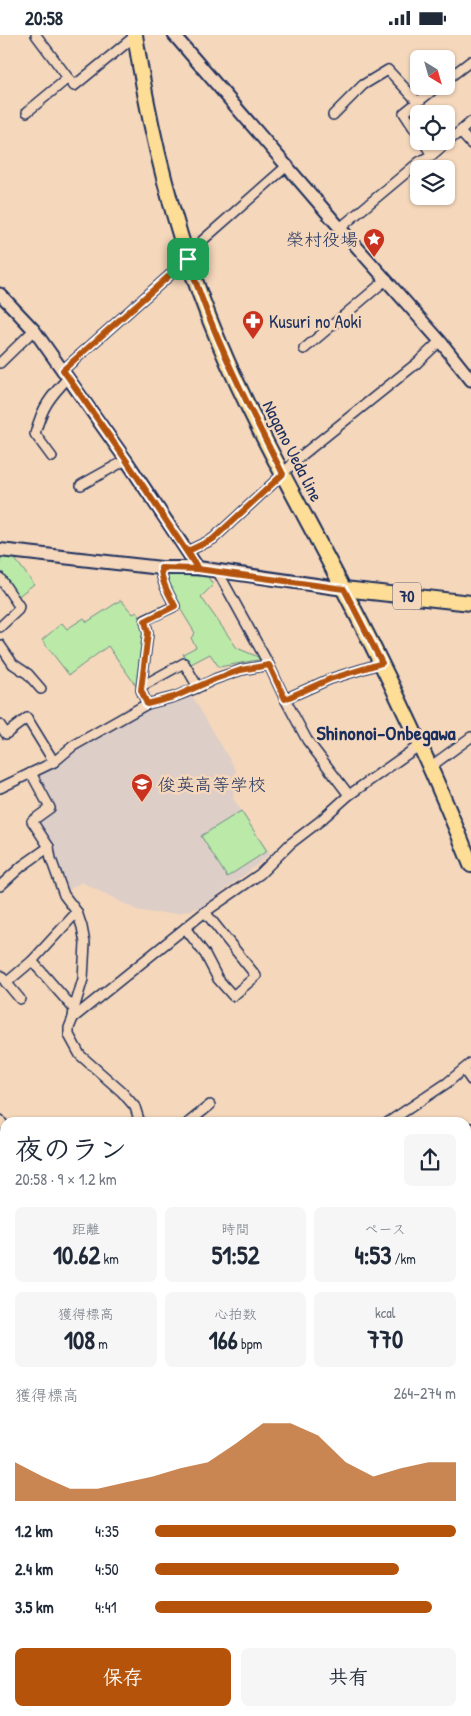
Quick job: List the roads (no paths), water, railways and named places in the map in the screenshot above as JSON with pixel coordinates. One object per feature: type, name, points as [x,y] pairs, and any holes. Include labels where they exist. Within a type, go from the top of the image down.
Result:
[{"type":"main road","name":"Nagano Ueda line","points":[[135,36],[153,137],[172,209],[196,283],[226,358],[254,418],[382,663],[430,767],[471,865]]},
{"type":"main road","points":[[0,550],[161,568],[198,569],[344,589]]},
{"type":"main road","name":"70","points":[[344,589],[471,603]]},
{"type":"street","points":[[36,35],[74,86],[135,36]]},
{"type":"street","points":[[174,35],[288,165],[340,228],[387,279],[471,380]]},
{"type":"street","points":[[455,73],[471,61]]},
{"type":"street","points":[[333,115],[364,85],[388,70],[418,102]]},
{"type":"street","points":[[27,112],[68,78]]},
{"type":"street","points":[[414,105],[427,95]]},
{"type":"street","points":[[410,108],[404,113],[410,122]]},
{"type":"street","points":[[340,228],[419,162],[432,155],[471,122]]},
{"type":"street","points":[[460,132],[471,144]]},
{"type":"street","points":[[429,150],[432,155]]},
{"type":"street","points":[[52,457],[35,434],[39,418],[50,397],[66,374],[188,259],[203,240],[288,165]]},
{"type":"street","points":[[304,349],[387,279]]},
{"type":"street","points":[[0,294],[34,330],[66,374],[188,551],[198,569]]},
{"type":"street","points":[[0,363],[34,330]]},
{"type":"street","points":[[188,551],[213,539],[296,460],[410,369],[440,341]]},
{"type":"street","points":[[81,485],[126,460]]},
{"type":"street","points":[[147,704],[141,690],[148,633],[145,621],[175,606],[161,575],[161,568]]},
{"type":"street","points":[[218,572],[269,665],[307,740],[349,795]]},
{"type":"street","points":[[0,578],[19,606],[18,610],[0,627]]},
{"type":"street","points":[[0,645],[13,664],[28,674],[41,689]]},
{"type":"street","points":[[142,686],[184,663],[195,682]]},
{"type":"street","points":[[285,699],[330,679],[382,663]]},
{"type":"street","points":[[0,788],[54,762],[73,746],[147,704],[174,697],[241,670],[269,665]]},
{"type":"street","points":[[0,725],[6,734],[27,718],[54,762]]},
{"type":"street","points":[[430,767],[471,737]]},
{"type":"street","points":[[73,1013],[205,912],[260,875],[290,844],[349,795],[420,745]]},
{"type":"street","points":[[32,773],[50,808],[32,821],[48,847],[64,895],[77,912],[86,948],[82,979],[69,1028],[70,1035],[80,1055],[122,1092],[135,1107],[138,1117]]},
{"type":"street","points":[[0,886],[22,866],[48,847]]},
{"type":"street","points":[[6,983],[32,961],[77,912]]},
{"type":"street","points":[[185,928],[205,954],[218,979],[233,996],[256,976],[205,912]]},
{"type":"street","points":[[32,961],[73,1013]]},
{"type":"street","points":[[0,975],[20,999]]},
{"type":"street","points":[[396,1117],[464,1070],[471,1063]]},
{"type":"street","points":[[464,1070],[471,1080]]},
{"type":"street","points":[[195,1117],[210,1105]]},
{"type":"place","name":"榮村役場","points":[[374,258]]},
{"type":"place","name":"Kusuri no Aoki","points":[[253,340]]},
{"type":"place","name":"俊英高等学校","points":[[142,803]]},
{"type":"district","name":"Shinonoi-Onbegawa","points":[[386,732]]}]
